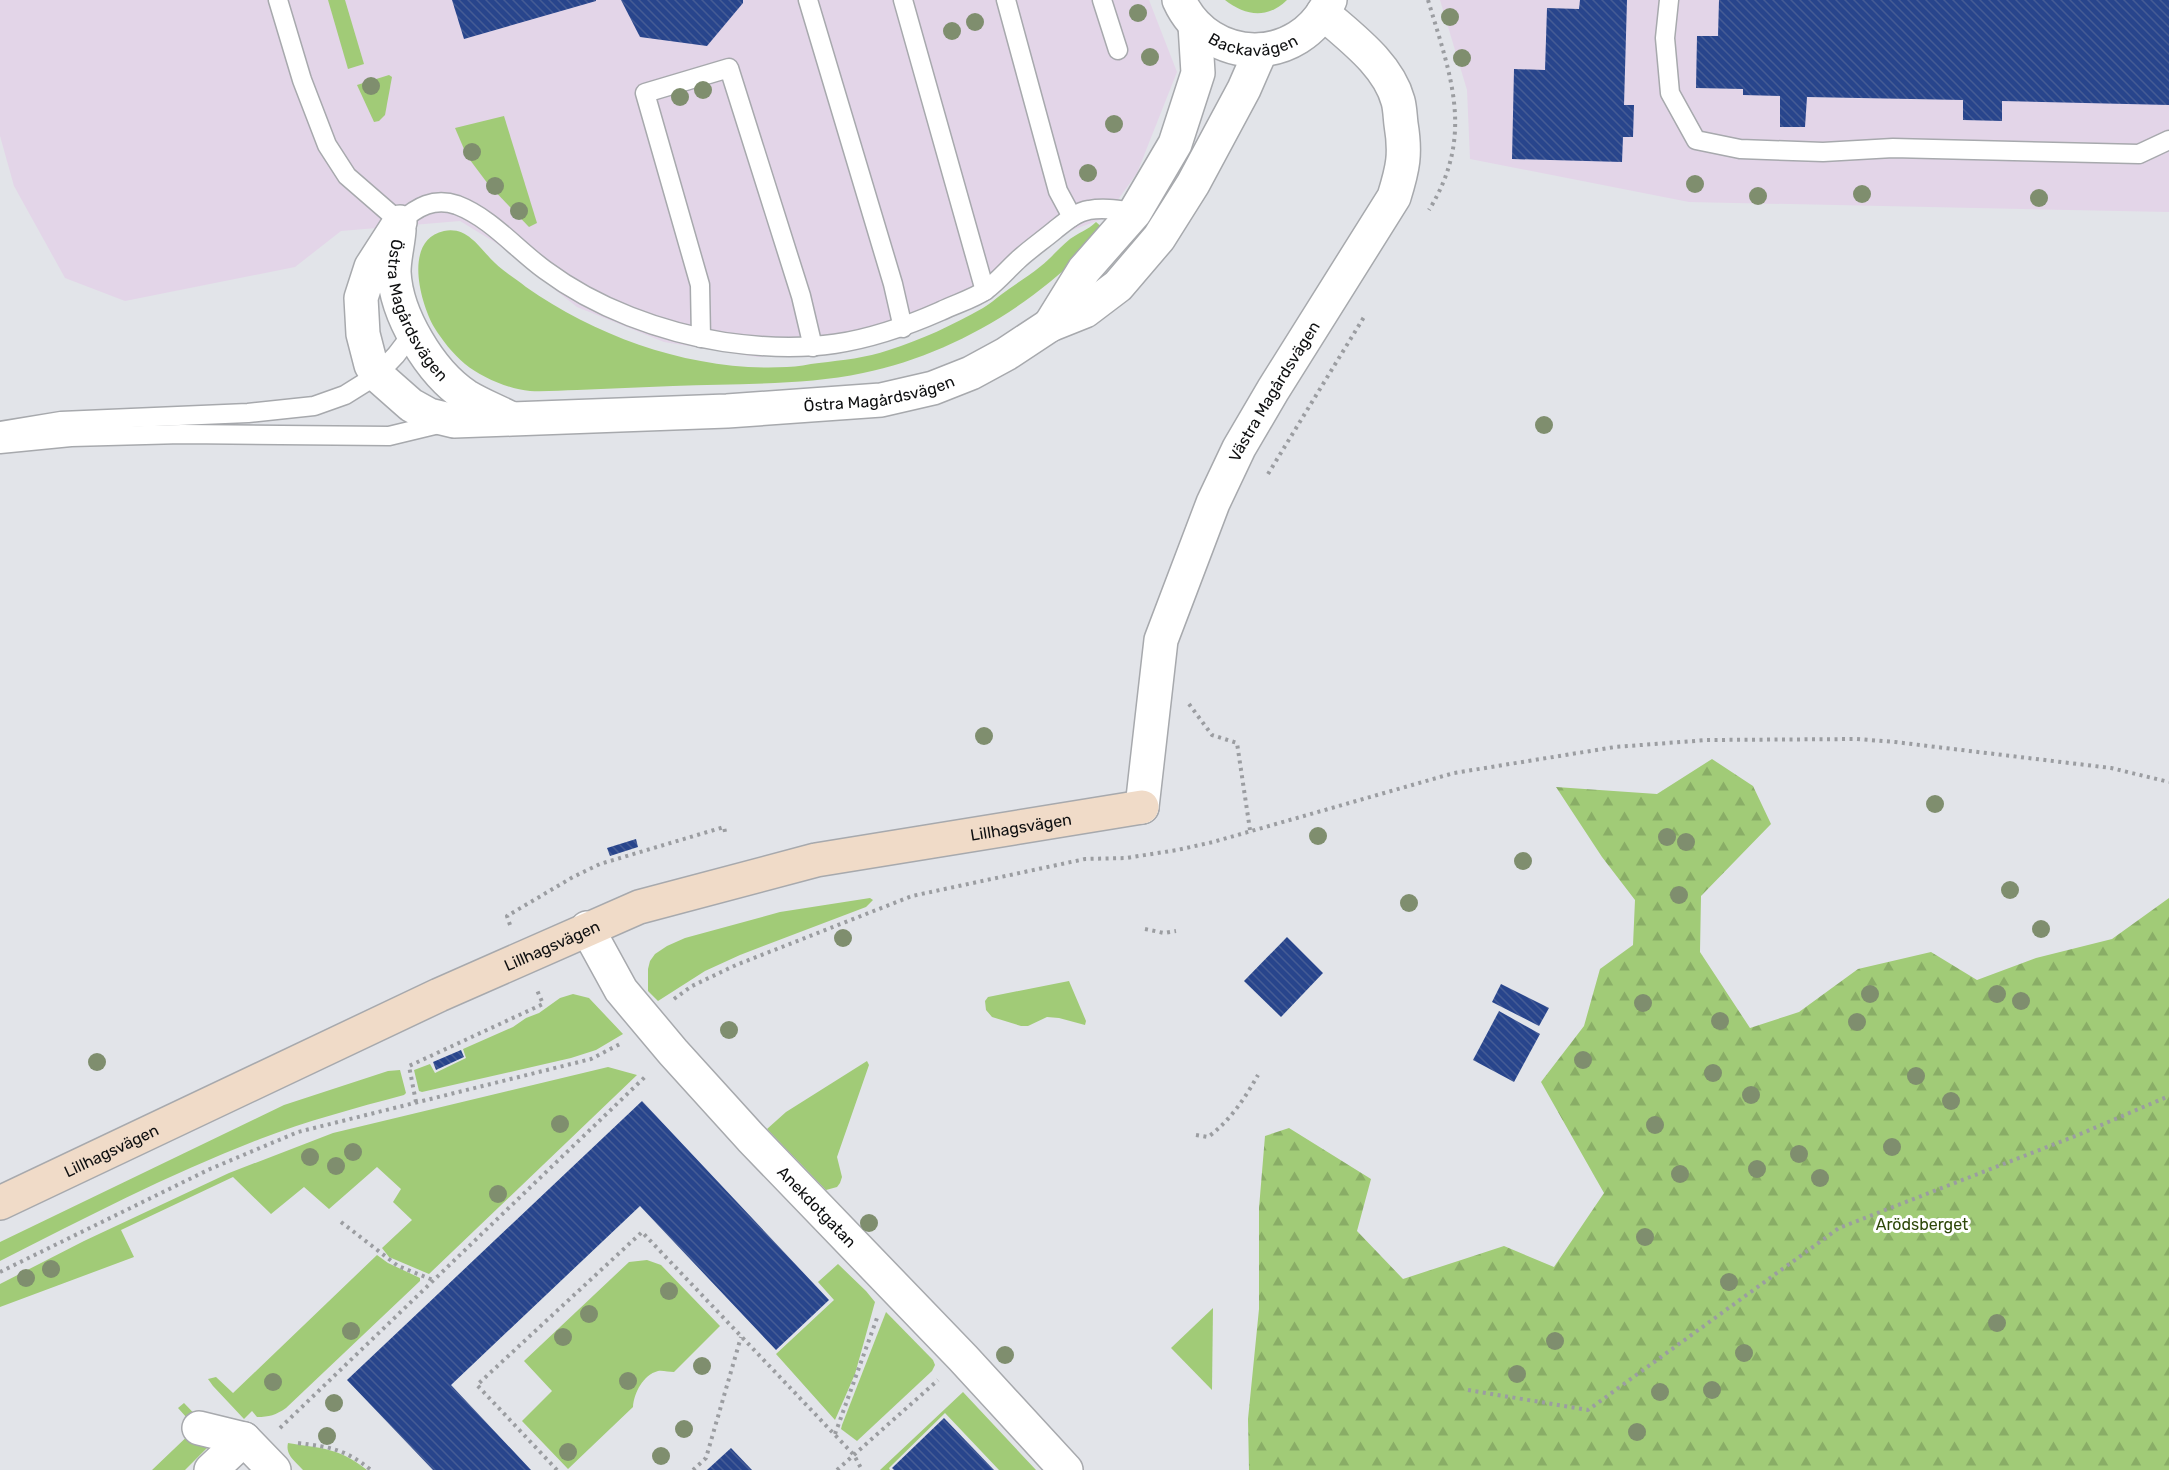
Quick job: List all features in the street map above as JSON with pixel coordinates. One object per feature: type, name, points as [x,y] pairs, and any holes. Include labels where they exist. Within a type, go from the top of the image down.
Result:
[{"type":"main road","name":"Lillhagsvägen","points":[[0,1203],[439,995],[639,907],[816,860],[1142,807]]},
{"type":"street","name":"Backavägen","points":[[1187,12],[1209,36],[1225,45],[1261,50],[1296,39],[1311,28],[1327,7]]},
{"type":"street","name":"Västra Magårdsvägen","points":[[1142,807],[1161,640],[1213,503],[1239,448],[1273,390],[1394,197],[1403,169],[1403,138],[1398,100],[1386,76],[1327,7]]},
{"type":"street","name":"Östra Magårdsvägen","points":[[1050,325],[1084,270],[1135,212],[1175,144],[1198,73],[1187,12]]},
{"type":"street","name":"Östra Magårdsvägen","points":[[400,222],[371,267],[362,298],[363,334],[371,366],[377,375],[411,405],[429,415],[454,421],[727,411],[881,400],[933,388],[971,373],[1006,354],[1050,325],[1085,311],[1118,286],[1160,238],[1193,184],[1244,88],[1261,50]]},
{"type":"street","name":"Östra Magårdsvägen","points":[[400,222],[394,270],[397,297],[412,334],[433,364],[466,396],[512,419]]},
{"type":"street","name":"Anekdotgatan","points":[[587,928],[621,990],[646,1021],[751,1138],[896,1287],[1066,1470]]},
{"type":"street","points":[[199,1428],[260,1450]]},
{"type":"street","points":[[211,1470],[260,1450]]},
{"type":"lane","points":[[278,0],[302,80],[327,145],[347,176],[400,222],[416,208],[434,202],[457,205],[491,225],[545,270],[590,299],[654,326],[701,338],[763,348],[813,347],[851,343],[903,328],[985,291],[1021,256],[1072,217],[1087,210],[1103,208],[1135,212]]},
{"type":"lane","points":[[808,0],[893,284],[903,328]]},
{"type":"lane","points":[[903,0],[985,291]]},
{"type":"lane","points":[[1006,0],[1058,191],[1072,217]]},
{"type":"lane","points":[[1102,0],[1118,50]]},
{"type":"lane","points":[[1669,0],[1665,38],[1670,93],[1696,140],[1740,149],[1764,150],[1823,152],[1893,148],[2088,154],[2139,154],[2169,140]]},
{"type":"lane","points":[[701,338],[700,285],[645,93],[729,68],[801,296],[813,347]]},
{"type":"lane","points":[[0,431],[61,421],[248,413],[332,402],[377,375],[412,334]]},
{"type":"lane","points":[[0,444],[71,437],[160,435],[389,436],[454,421]]},
{"type":"path","points":[[1426,215],[1447,174],[1454,146],[1456,117],[1449,72],[1428,0]]},
{"type":"path","points":[[1265,480],[1366,314]]},
{"type":"path","points":[[1187,700],[1194,713],[1212,735],[1237,743],[1250,830],[1454,773],[1615,747],[1707,740],[1823,739],[1894,742],[2111,768],[2169,782]]},
{"type":"path","points":[[623,857],[624,864]]},
{"type":"path","points":[[1145,929],[1164,933],[1176,931]]},
{"type":"path","points":[[404,1063],[409,1066]]},
{"type":"path","points":[[1196,1135],[1208,1137],[1219,1129],[1249,1091],[1258,1075]]},
{"type":"path","points":[[260,1450],[433,1280],[637,1085]]},
{"type":"path","points":[[1468,1390],[1588,1410],[1839,1228],[2078,1135],[2169,1096]]},
{"type":"path","points":[[342,1222],[398,1266],[433,1280]]},
{"type":"path","points":[[557,1470],[477,1385],[642,1233],[835,1434],[854,1455],[862,1470]]},
{"type":"path","points":[[835,1434],[882,1304],[896,1287]]},
{"type":"path","points":[[693,1470],[706,1458],[741,1336]]},
{"type":"path","points":[[839,1469],[963,1358]]},
{"type":"path","points":[[260,1450],[330,1447],[345,1452],[371,1470]]},
{"type":"shaded area","points":[[0,0],[1149,0],[1177,72],[1137,173],[1105,218],[1067,232],[963,309],[860,349],[757,357],[664,342],[577,307],[496,243],[460,221],[341,231],[295,267],[125,301],[65,278],[14,186],[0,136]]},
{"type":"shaded area","points":[[1440,0],[2169,0],[2169,212],[1689,202],[1470,159],[1467,90]]},
{"type":"green space","points":[[328,0],[345,0],[364,64],[348,69]]},
{"type":"green space","points":[[1225,0],[1287,0],[1272,10],[1256,13],[1240,9]]},
{"type":"green space","points":[[389,75],[392,77],[385,115],[379,121],[374,122],[357,85]]},
{"type":"green space","points":[[504,116],[537,223],[529,227],[488,184],[467,156],[455,128]]},
{"type":"green space","points":[[1096,222],[1104,229],[1054,279],[1025,301],[963,338],[897,364],[863,373],[792,382],[542,391],[513,388],[495,382],[471,369],[448,347],[429,316],[418,273],[423,246],[431,237],[444,231],[460,232],[473,240],[499,266],[526,287],[555,306],[617,336],[684,358],[753,367],[791,367],[872,355],[913,342],[949,326],[988,305],[1045,263],[1070,239]]},
{"type":"green space","name":"Arödsberget","points":[[1712,759],[1753,786],[1771,824],[1701,896],[1700,952],[1750,1028],[1799,1012],[1858,969],[1931,952],[1977,980],[2036,958],[2112,939],[2169,898],[2169,1470],[1249,1470],[1248,1419],[1259,1309],[1259,1208],[1265,1136],[1289,1128],[1371,1179],[1357,1231],[1403,1279],[1504,1246],[1554,1267],[1604,1193],[1541,1082],[1584,1026],[1600,969],[1633,945],[1635,900],[1602,857],[1556,787],[1657,794]]},
{"type":"green space","points":[[870,898],[873,900],[866,907],[740,955],[705,971],[658,1001],[648,991],[650,961],[655,954],[667,946],[685,938],[780,912]]},
{"type":"green space","points":[[1069,981],[1086,1021],[1085,1025],[1047,1017],[1028,1026],[1021,1026],[992,1017],[986,1010],[985,1001],[988,997]]},
{"type":"green space","points":[[573,994],[589,998],[623,1034],[596,1050],[571,1058],[419,1091],[414,1070],[430,1064],[435,1073],[466,1058],[463,1049],[513,1027],[560,998]]},
{"type":"green space","points":[[867,1061],[869,1065],[837,1157],[842,1177],[837,1187],[826,1190],[767,1129],[786,1112]]},
{"type":"green space","points":[[608,1067],[637,1075],[429,1274],[389,1257],[382,1248],[412,1220],[393,1202],[401,1189],[377,1167],[329,1209],[304,1187],[271,1214],[233,1177],[121,1230],[134,1257],[0,1307],[0,1284],[84,1241],[229,1173],[333,1133]]},
{"type":"green space","points":[[400,1070],[406,1093],[404,1095],[295,1126],[227,1152],[128,1197],[0,1261],[0,1242],[284,1105],[388,1071]]},
{"type":"green space","points":[[377,1255],[388,1263],[420,1278],[420,1281],[286,1408],[265,1417],[257,1417],[252,1411],[244,1419],[208,1379],[216,1377],[233,1393]]},
{"type":"green space","points":[[647,1260],[661,1265],[720,1326],[674,1372],[658,1371],[648,1376],[637,1391],[633,1407],[568,1469],[522,1421],[552,1391],[524,1361],[629,1262]]},
{"type":"green space","points":[[838,1264],[875,1302],[855,1374],[835,1420],[776,1354],[834,1300],[818,1282]]},
{"type":"green space","points":[[1213,1308],[1212,1390],[1171,1348]]},
{"type":"green space","points":[[886,1312],[933,1360],[935,1365],[932,1371],[857,1441],[841,1429]]},
{"type":"green space","points":[[963,1392],[1036,1470],[999,1470],[945,1413],[889,1468],[890,1470],[880,1470]]},
{"type":"green space","points":[[184,1403],[206,1426],[209,1446],[185,1470],[152,1470],[196,1428],[178,1408]]},
{"type":"green space","points":[[288,1443],[338,1453],[357,1462],[367,1470],[303,1470],[290,1455]]},
{"type":"building","points":[[452,0],[596,0],[596,1],[464,39]]},
{"type":"building","points":[[621,0],[743,0],[743,3],[707,46],[640,37]]},
{"type":"building","points":[[1580,0],[1627,0],[1624,105],[1634,105],[1633,137],[1623,137],[1622,162],[1512,159],[1514,69],[1545,70],[1547,8],[1579,9]]},
{"type":"building","points":[[1719,0],[2169,0],[2169,105],[2002,101],[2002,121],[1963,120],[1963,100],[1807,97],[1805,127],[1780,127],[1780,96],[1743,95],[1743,89],[1696,88],[1697,36],[1718,36]]},
{"type":"building","points":[[636,839],[638,847],[610,856],[607,848]]},
{"type":"building","points":[[1287,937],[1323,973],[1281,1017],[1244,981]]},
{"type":"building","points":[[1501,984],[1549,1008],[1539,1026],[1492,1002]]},
{"type":"building","points":[[1499,1011],[1540,1034],[1514,1082],[1473,1060]]},
{"type":"building","points":[[461,1050],[464,1057],[436,1070],[433,1062]]},
{"type":"building","points":[[642,1101],[829,1300],[776,1350],[640,1206],[451,1385],[531,1470],[433,1470],[347,1380]]},
{"type":"building","points":[[944,1418],[994,1470],[894,1470],[892,1468]]},
{"type":"building","points":[[731,1448],[752,1470],[707,1470]]}]
